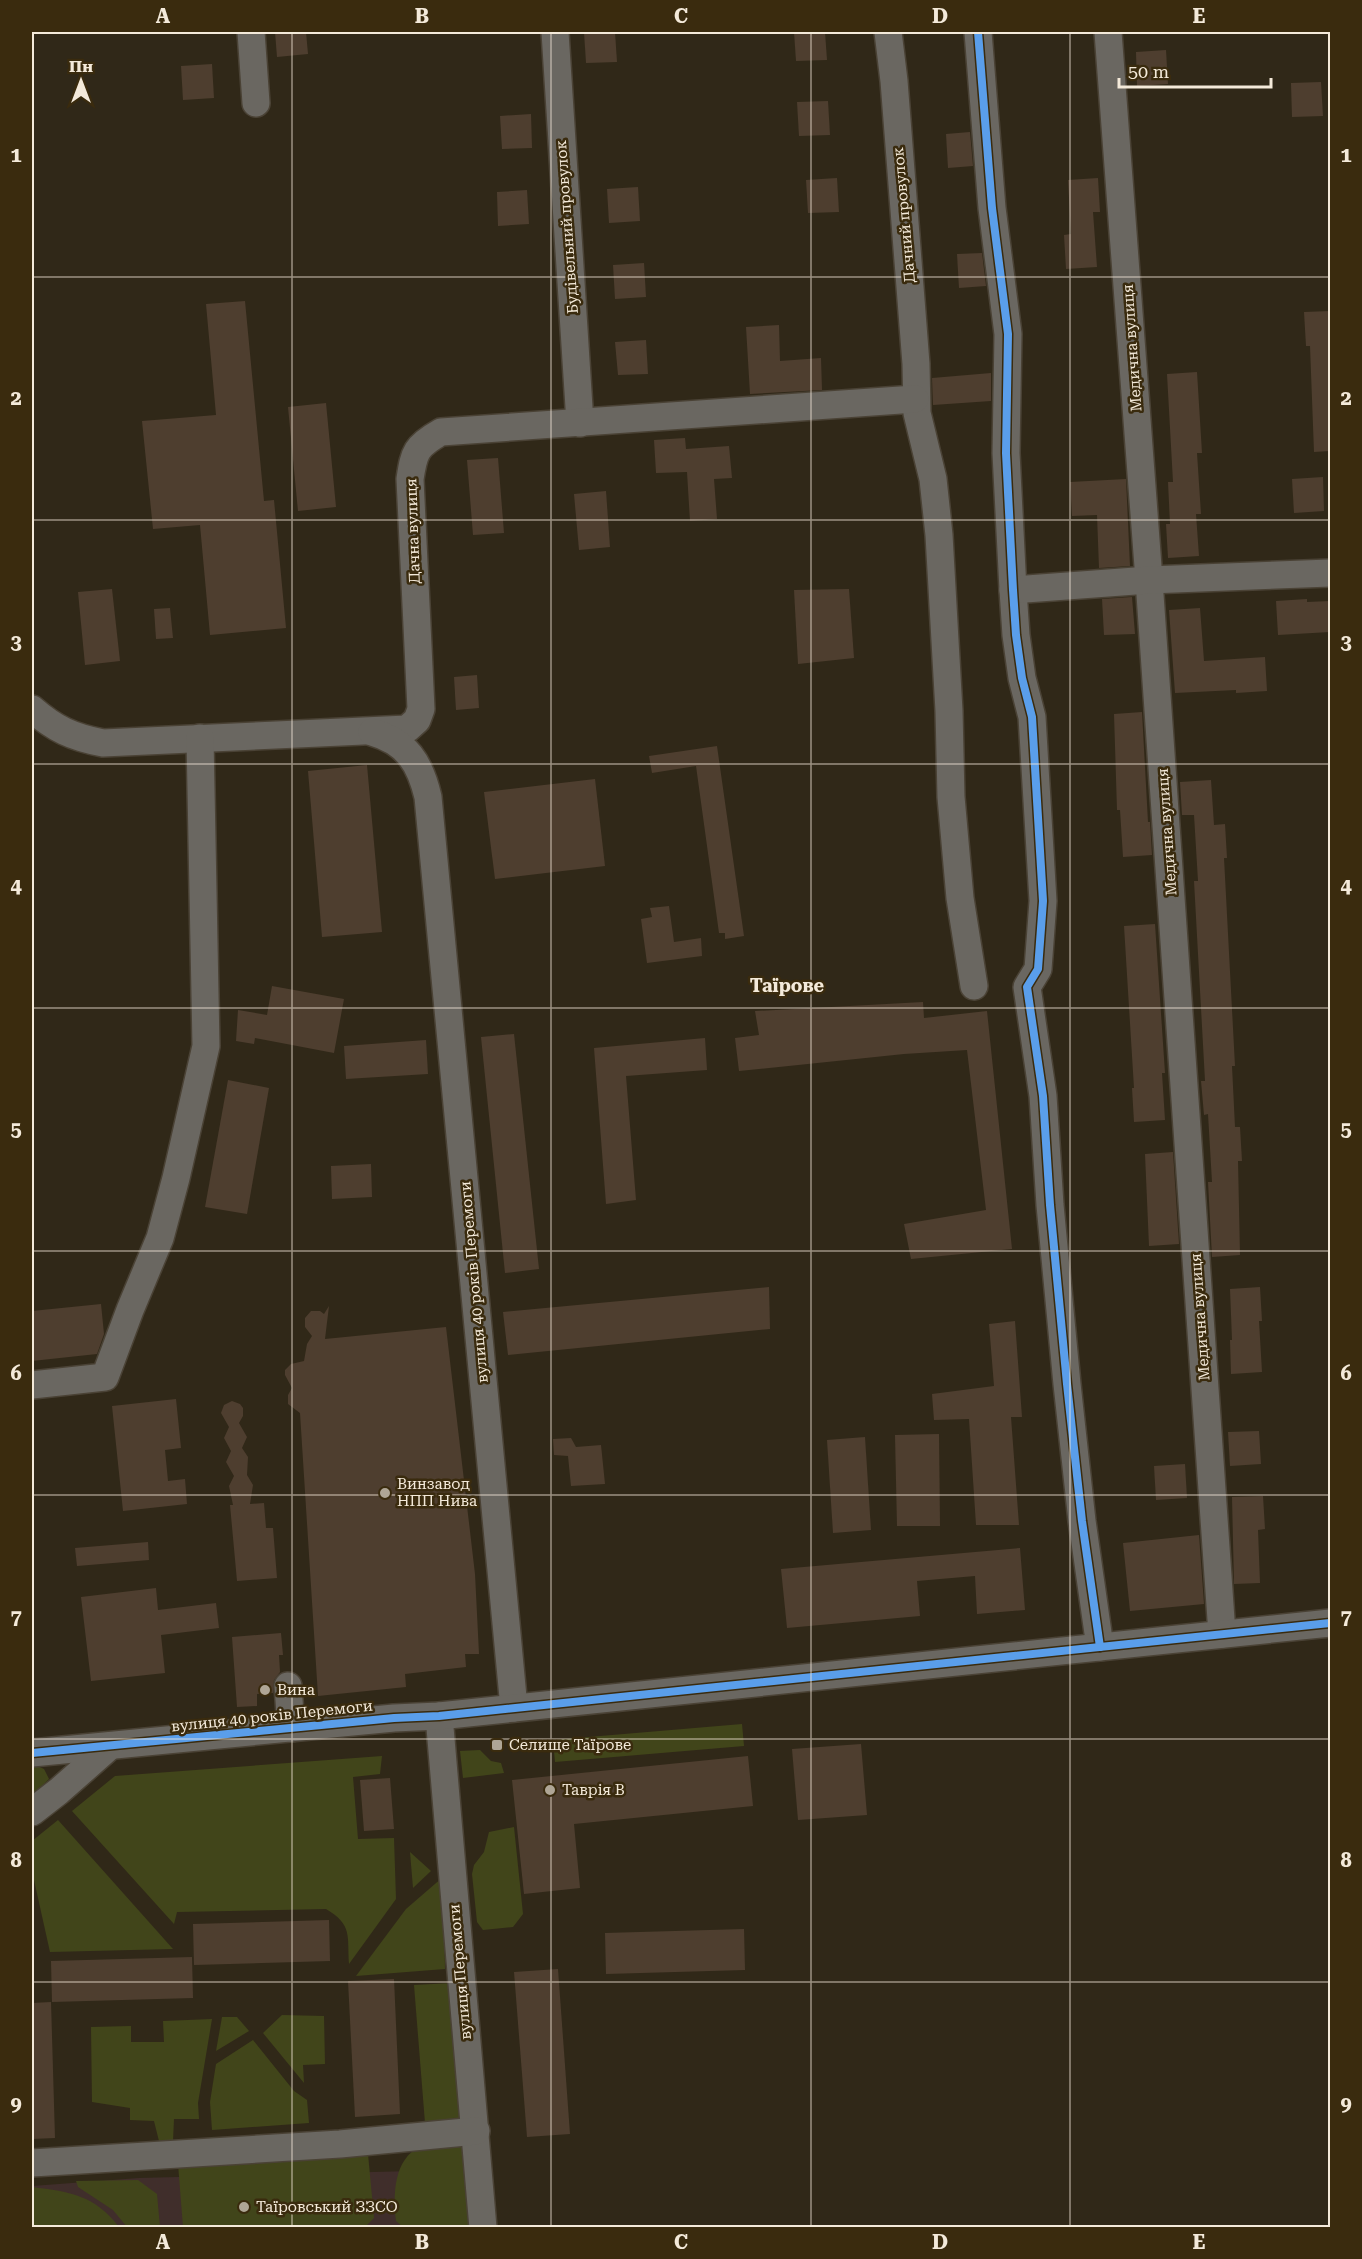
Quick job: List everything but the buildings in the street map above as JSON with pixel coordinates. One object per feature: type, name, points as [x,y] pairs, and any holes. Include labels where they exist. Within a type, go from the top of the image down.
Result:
[{"type":"street","points":[[251,32],[256,103]]},
{"type":"street","name":"Будівельний провулок","points":[[555,32],[580,423]]},
{"type":"street","name":"Дачний провулок","points":[[888,32],[895,92],[916,364],[915,399],[933,479],[939,535],[949,711],[951,797],[960,898],[974,986]]},
{"type":"street","points":[[978,32],[992,208],[1008,333],[1006,453],[1013,590],[1022,678],[1032,717],[1043,901],[1038,969],[1027,987],[1043,1096],[1050,1205],[1082,1521],[1100,1647]]},
{"type":"street","name":"Медична вулиця","points":[[1108,32],[1149,580],[1222,1634]]},
{"type":"street","name":"Дачна вулиця","points":[[32,709],[53,727],[79,738],[103,743],[406,729],[417,720],[421,709],[410,479],[413,459],[422,442],[441,432],[915,399]]},
{"type":"street","points":[[1013,590],[1149,580],[1330,573]]},
{"type":"street","name":"вулиця 40 років Перемоги","points":[[32,1753],[514,1708],[428,797],[424,779],[410,755],[386,736],[370,731]]},
{"type":"street","points":[[32,1385],[105,1377],[160,1238],[176,1178],[206,1046],[200,738]]},
{"type":"street","points":[[514,1708],[1330,1623]]},
{"type":"street","points":[[288,1686],[291,1728]]},
{"type":"street","name":"вулиця Перемоги","points":[[439,1716],[483,2228]]},
{"type":"street","points":[[32,1812],[110,1746]]},
{"type":"street","points":[[32,2163],[328,2145],[476,2131]]},
{"type":"shaded area","name":"Таїровський ЗЗСО","points":[[453,2170],[457,2228],[32,2228],[32,2186],[139,2178]]},
{"type":"green space","points":[[742,1724],[744,1746],[555,1762],[553,1740]]},
{"type":"green space","points":[[480,1750],[491,1761],[501,1763],[504,1773],[463,1778],[460,1751]]},
{"type":"green space","points":[[382,1756],[380,1774],[353,1777],[358,1839],[394,1838],[396,1899],[349,1964],[345,1926],[341,1920],[326,1909],[177,1912],[174,1924],[72,1811],[115,1776]]},
{"type":"green space","points":[[32,1766],[44,1769],[49,1779],[32,1796]]},
{"type":"green space","points":[[58,1820],[173,1949],[50,1952],[32,1871],[32,1841]]},
{"type":"green space","points":[[514,1827],[523,1914],[513,1927],[483,1930],[477,1922],[472,1874],[474,1865],[484,1852],[489,1832]]},
{"type":"green space","points":[[410,1852],[431,1871],[413,1888]]},
{"type":"green space","points":[[443,1877],[445,1969],[356,1976],[406,1909]]},
{"type":"green space","points":[[452,1983],[464,2115],[456,2121],[425,2123],[414,1985]]},
{"type":"green space","points":[[282,2015],[324,2016],[325,2064],[303,2065],[304,2083],[263,2033]]},
{"type":"green space","points":[[222,2017],[237,2017],[249,2031],[216,2051]]},
{"type":"green space","points":[[212,2019],[198,2103],[199,2119],[174,2119],[173,2141],[159,2141],[154,2121],[130,2120],[130,2108],[92,2102],[91,2027],[131,2026],[131,2042],[164,2042],[163,2021]]},
{"type":"green space","points":[[253,2040],[294,2091],[307,2100],[309,2123],[212,2130],[210,2102],[216,2064]]},
{"type":"green space","points":[[458,2142],[466,2147],[472,2227],[403,2227],[396,2221],[395,2190],[400,2169],[405,2160],[421,2146]]},
{"type":"green space","points":[[368,2154],[374,2218],[365,2227],[183,2227],[178,2164]]},
{"type":"green space","points":[[138,2180],[157,2194],[160,2227],[127,2227],[113,2210],[78,2187],[76,2181]]},
{"type":"green space","points":[[32,2187],[81,2197],[100,2208],[119,2227],[32,2227]]},
{"type":"cycle path","points":[[978,32],[992,208],[1008,334],[1006,453],[1013,590],[1022,678],[1032,717],[1043,901],[1038,969],[1027,987],[1043,1096],[1050,1205],[1082,1521],[1100,1647]]},
{"type":"cycle path","points":[[32,1753],[394,1718],[439,1716],[1330,1623]]},
{"type":"place","name":"Винзавод НПП Нива","points":[[385,1493]]},
{"type":"place","name":"Вина","points":[[265,1690]]},
{"type":"place","name":"Селище Таїрове","points":[[497,1745]]},
{"type":"place","name":"Таврія В","points":[[550,1790]]},
{"type":"place","name":"Таїровський ЗЗСО","points":[[244,2207]]},
{"type":"district","name":"Таїрове","points":[[787,985]]}]
